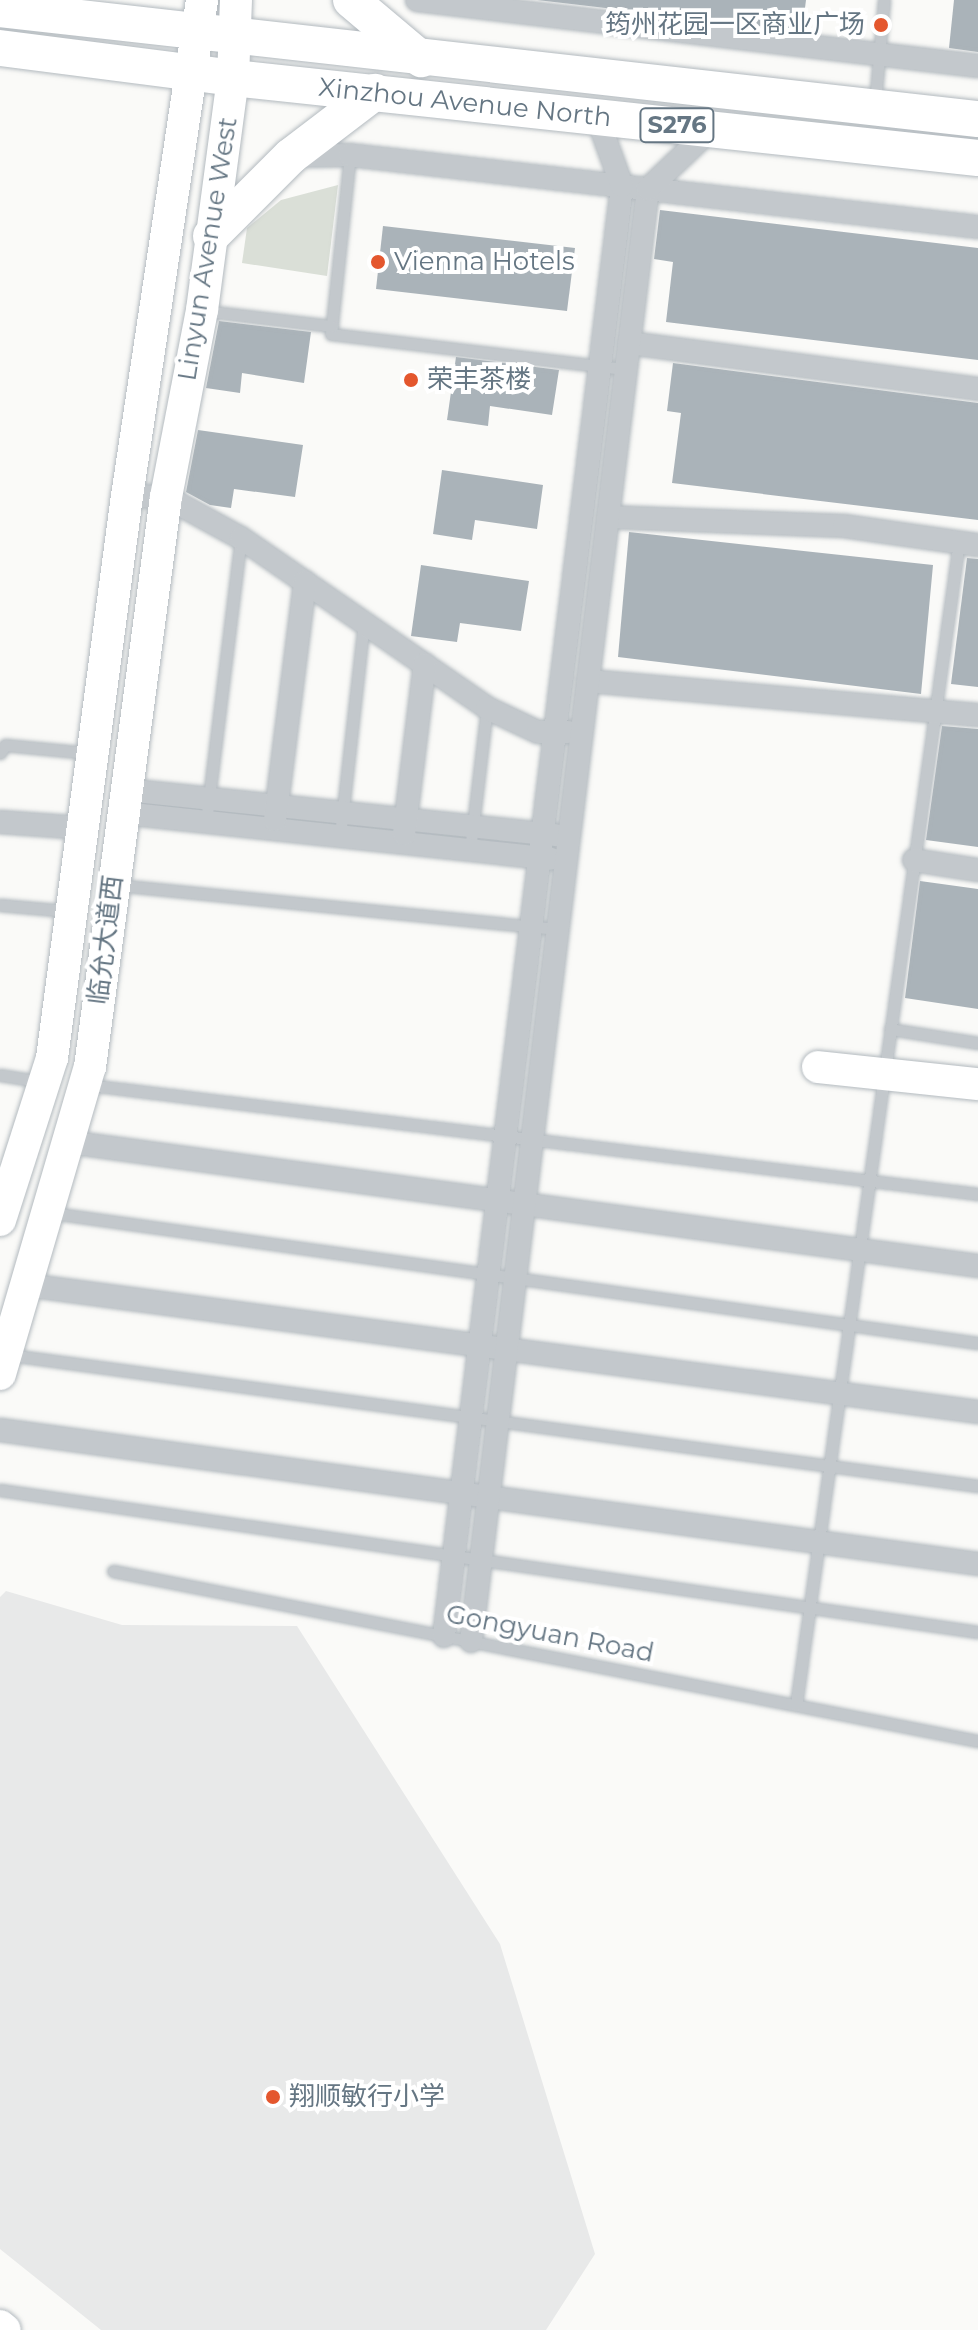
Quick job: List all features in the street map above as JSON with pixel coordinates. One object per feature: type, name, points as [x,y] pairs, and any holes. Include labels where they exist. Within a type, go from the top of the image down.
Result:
[{"type":"main road","name":"Linyun Avenue West","points":[[127,496],[193,70],[210,23],[236,0]]},
{"type":"main road","points":[[351,0],[421,59]]},
{"type":"main road","name":"Xinzhou Avenue North","points":[[17,7],[210,23],[421,59],[978,119]]},
{"type":"main road","name":"Linyun Avenue West","points":[[166,497],[202,310],[233,78],[210,23]]},
{"type":"main road","name":"Xinzhou Avenue North","points":[[0,48],[193,70],[233,78],[978,158]]},
{"type":"main road","points":[[211,236],[291,156],[375,92]]},
{"type":"main road","name":"临允大道西","points":[[0,1220],[10,1160],[45,1082],[72,912],[127,496]]},
{"type":"main road","name":"临允大道西","points":[[3,1364],[85,1084],[166,497]]},
{"type":"main road","points":[[818,1067],[978,1084]]},
{"type":"main road","points":[[0,2326],[5,2330]]},
{"type":"street","points":[[417,0],[978,66]]},
{"type":"street","points":[[444,1636],[622,186],[597,117]]},
{"type":"street","points":[[471,1641],[648,189],[711,129]]},
{"type":"street","points":[[291,156],[350,155],[978,227]]},
{"type":"street","points":[[629,343],[978,389]]},
{"type":"street","points":[[127,496],[166,497],[241,538],[487,708],[555,735],[581,730]]},
{"type":"street","points":[[608,517],[844,526],[968,543]]},
{"type":"street","points":[[274,829],[305,582]]},
{"type":"street","points":[[403,843],[425,664]]},
{"type":"street","points":[[588,681],[978,715]]},
{"type":"street","points":[[124,802],[209,799],[569,836]]},
{"type":"street","points":[[124,802],[206,822],[566,860]]},
{"type":"street","points":[[0,822],[83,828]]},
{"type":"street","points":[[914,860],[978,870]]},
{"type":"street","points":[[68,1142],[978,1266]]},
{"type":"street","points":[[26,1285],[978,1412]]},
{"type":"street","points":[[0,1430],[978,1564]]},
{"type":"lane","points":[[875,108],[884,0]]},
{"type":"lane","points":[[350,155],[331,334],[626,369]]},
{"type":"lane","points":[[202,310],[332,326]]},
{"type":"lane","points":[[206,822],[241,538]]},
{"type":"lane","points":[[796,1705],[935,709],[968,543]]},
{"type":"lane","points":[[340,836],[364,623]]},
{"type":"lane","points":[[470,850],[487,708]]},
{"type":"lane","points":[[0,753],[5,745],[93,753]]},
{"type":"lane","points":[[114,885],[557,929]]},
{"type":"lane","points":[[0,905],[72,912]]},
{"type":"lane","points":[[890,1029],[978,1043]]},
{"type":"lane","points":[[0,1075],[45,1082]]},
{"type":"lane","points":[[85,1084],[978,1194]]},
{"type":"lane","points":[[47,1212],[978,1343]]},
{"type":"lane","points":[[3,1364],[471,1417],[978,1486]]},
{"type":"lane","points":[[0,1490],[978,1632]]},
{"type":"lane","name":"Gongyuan Road","points":[[113,1571],[978,1741]]},
{"type":"shaded area","points":[[338,185],[327,276],[242,263],[247,228],[281,200]]},
{"type":"shaded area","name":"翔顺敏行小学","points":[[6,1591],[122,1625],[297,1626],[500,1944],[595,2254],[546,2330],[101,2330],[0,2249],[0,1597]]},
{"type":"building","points":[[537,0],[806,0],[802,31]]},
{"type":"building","points":[[954,0],[978,0],[978,52],[949,48]]},
{"type":"building","points":[[660,210],[978,248],[978,360],[666,322],[673,262],[654,259]]},
{"type":"building","points":[[383,226],[575,248],[567,311],[376,289]]},
{"type":"building","points":[[219,321],[311,332],[304,383],[242,373],[240,393],[206,388]]},
{"type":"building","points":[[456,357],[559,370],[552,415],[490,406],[488,426],[447,420]]},
{"type":"building","points":[[673,363],[978,403],[978,520],[672,483],[681,413],[667,411]]},
{"type":"building","points":[[198,430],[303,445],[295,497],[234,489],[231,508],[210,505],[186,492]]},
{"type":"building","points":[[442,470],[543,485],[537,529],[475,520],[472,540],[433,534]]},
{"type":"building","points":[[629,532],[933,565],[921,694],[618,657]]},
{"type":"building","points":[[967,558],[978,559],[978,687],[951,684]]},
{"type":"building","points":[[421,565],[529,581],[521,631],[460,623],[457,642],[411,636]]},
{"type":"building","points":[[942,726],[978,729],[978,847],[926,840]]},
{"type":"building","points":[[920,881],[978,889],[978,1009],[905,998]]},
{"type":"place","name":"筠州花园一区商业广场","points":[[881,25]]},
{"type":"place","name":"Vienna Hotels","points":[[378,262]]},
{"type":"place","name":"荣丰茶楼","points":[[411,380]]},
{"type":"place","name":"翔顺敏行小学","points":[[273,2097]]}]
